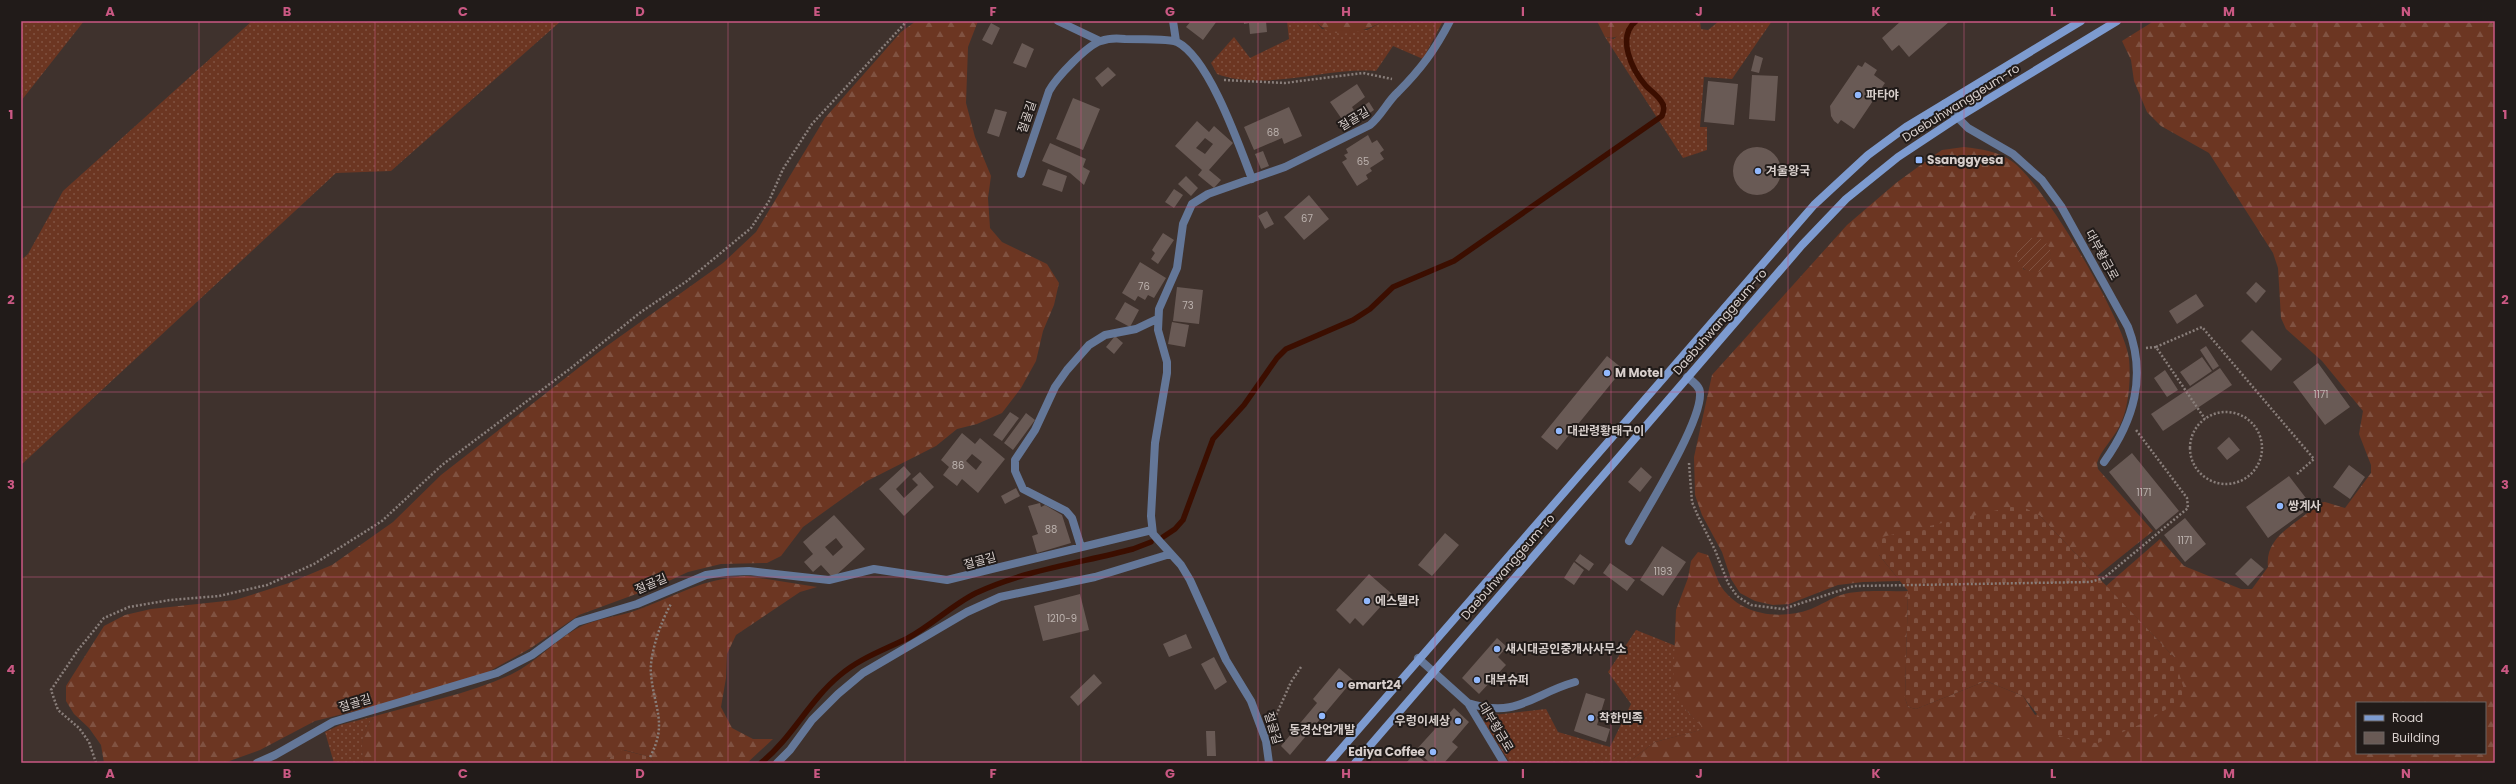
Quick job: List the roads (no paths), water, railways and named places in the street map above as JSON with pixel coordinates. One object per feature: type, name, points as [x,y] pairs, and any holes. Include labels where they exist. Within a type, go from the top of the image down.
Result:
[{"type":"main road","name":"Daebuhwanggeum-ro","points":[[1329,763],[1418,658],[1800,220],[1868,155],[1944,104],[2081,21]]},
{"type":"main road","name":"Daebuhwanggeum-ro","points":[[1355,763],[1687,377],[1802,245],[1846,199],[1898,157],[1958,118],[2117,21]]},
{"type":"lane","points":[[1058,21],[1100,41],[1114,38],[1176,42]]},
{"type":"lane","points":[[1173,21],[1176,42],[1208,78],[1221,102],[1252,179]]},
{"type":"lane","name":"절골길","points":[[1269,763],[1266,741],[1251,701],[1226,660],[1196,593],[1181,565],[1157,541],[1152,530],[1151,516],[1156,443],[1167,373],[1157,320],[1159,309],[1177,268],[1183,224],[1188,210],[1199,198],[1285,167],[1370,125],[1379,118],[1398,92],[1408,84],[1433,52],[1450,21]]},
{"type":"lane","name":"절골길","points":[[1021,174],[1054,81],[1100,41]]},
{"type":"lane","name":"대부황금로","points":[[1944,104],[1975,133],[2013,154],[2042,180],[2061,206],[2128,327],[2136,348],[2136,386],[2129,420],[2122,435],[2104,462]]},
{"type":"lane","points":[[1081,547],[1072,518],[1066,511],[1023,489],[1015,471],[1015,460],[1035,430],[1056,387],[1067,370],[1089,346],[1105,335],[1136,329],[1157,320]]},
{"type":"lane","points":[[1628,541],[1692,427],[1700,403],[1700,392],[1697,385],[1687,377]]},
{"type":"lane","name":"절골길","points":[[257,763],[276,755],[333,722],[497,673],[532,655],[577,622],[637,604],[684,583],[726,572],[769,572],[829,580],[874,569],[934,580],[947,580],[976,575],[1152,530]]},
{"type":"lane","points":[[777,763],[790,750],[812,720],[838,694],[863,673],[961,615],[1000,596],[1095,577],[1170,554]]},
{"type":"lane","name":"대부황금로","points":[[1418,658],[1468,703],[1504,763]]},
{"type":"lane","name":"대부황금로","points":[[1468,703],[1496,708],[1512,707],[1533,701],[1575,682]]},
{"type":"waterway","points":[[1163,537],[1175,529],[1183,520],[1213,439],[1244,405],[1277,358],[1286,349],[1353,320],[1370,309],[1393,287],[1454,261],[1662,116],[1664,108],[1662,103],[1641,79],[1631,63],[1628,54],[1627,36],[1630,28],[1636,21]]},
{"type":"waterway","points":[[761,763],[782,742],[828,686],[839,676],[864,659],[917,633],[967,598],[1014,578],[1133,549],[1151,542]]},
{"type":"place","name":"파타야","points":[[1858,95]]},
{"type":"place","name":"Ssanggyesa","points":[[1919,160]]},
{"type":"place","name":"겨울왕국","points":[[1758,171]]},
{"type":"place","name":"M Motel","points":[[1607,373]]},
{"type":"place","name":"대관령황태구이","points":[[1559,431]]},
{"type":"place","name":"쌍계사","points":[[2280,506]]},
{"type":"place","name":"에스텔라","points":[[1367,601]]},
{"type":"place","name":"새시대공인중개사사무소","points":[[1497,649]]},
{"type":"place","name":"대부슈퍼","points":[[1477,680]]},
{"type":"place","name":"emart24","points":[[1340,685]]},
{"type":"place","name":"동경산업개발","points":[[1322,716]]},
{"type":"place","name":"착한민족","points":[[1591,718]]},
{"type":"place","name":"우렁이세상","points":[[1458,721]]},
{"type":"place","name":"Ediya Coffee","points":[[1433,752]]}]
